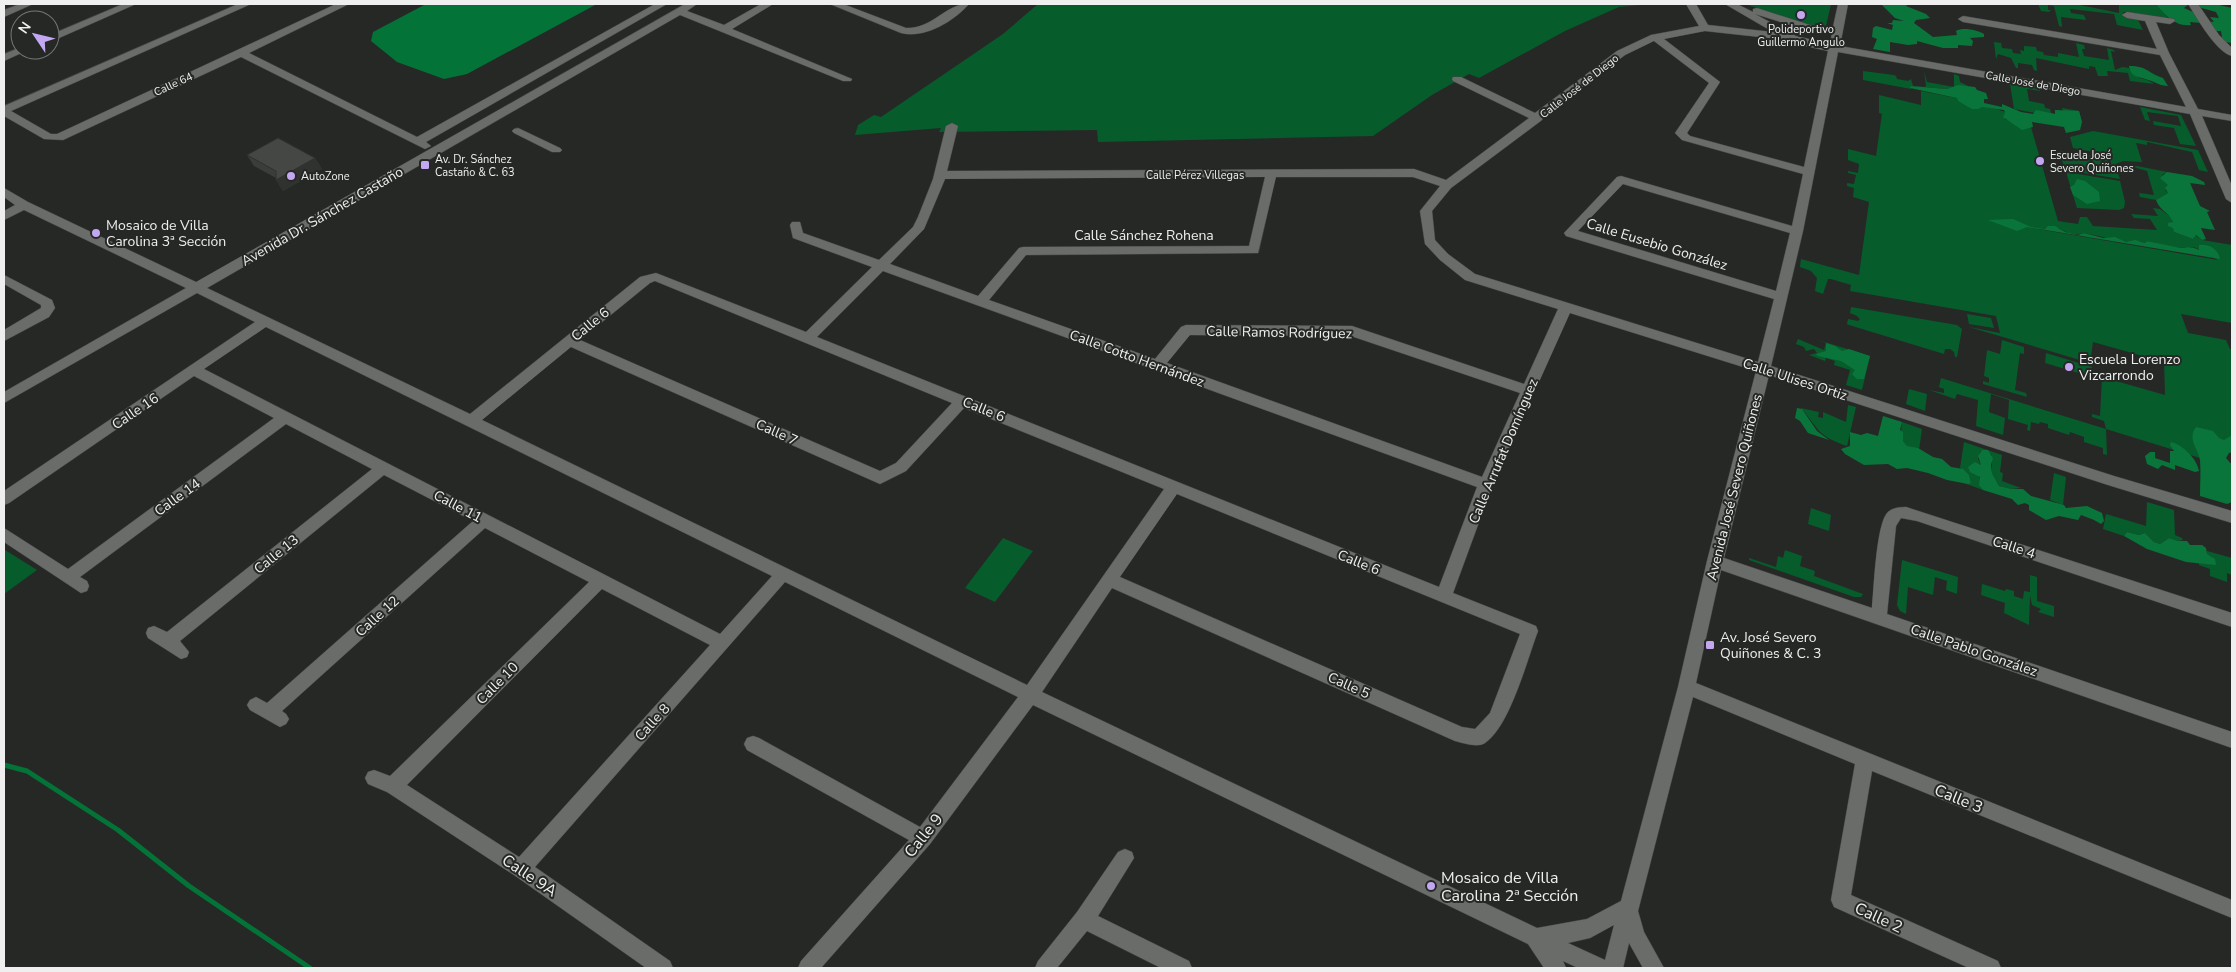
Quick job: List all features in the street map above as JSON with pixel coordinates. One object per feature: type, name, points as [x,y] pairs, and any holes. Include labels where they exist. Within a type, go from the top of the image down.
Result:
[{"type":"street","points":[[4,14],[28,4]]},
{"type":"street","points":[[60,34],[131,4]]},
{"type":"street","name":"Calle 64","points":[[4,111],[246,4]]},
{"type":"street","name":"Calle 64","points":[[4,111],[48,137],[59,138],[344,4]]},
{"type":"street","points":[[417,142],[662,4]]},
{"type":"street","name":"Avenida Dr. Sánchez Castaño","points":[[4,398],[692,4]]},
{"type":"street","points":[[725,29],[768,4]]},
{"type":"street","points":[[835,4],[905,31],[913,32],[924,31],[964,4]]},
{"type":"street","points":[[1691,4],[1705,28]]},
{"type":"street","points":[[1730,4],[1797,41],[1834,47]]},
{"type":"street","points":[[1740,4],[1809,28],[1838,30]]},
{"type":"street","name":"Avenida José Severo Quiñones","points":[[1613,968],[1627,908],[1657,806],[1715,561],[1797,231],[1843,4]]},
{"type":"street","points":[[2193,4],[2229,56]]},
{"type":"street","points":[[680,11],[847,79]]},
{"type":"street","points":[[1757,11],[1807,38],[1834,47]]},
{"type":"street","points":[[2127,15],[2170,21]]},
{"type":"street","points":[[2150,18],[2164,53],[2194,111],[2232,199]]},
{"type":"street","points":[[1963,19],[2164,53]]},
{"type":"street","name":"Calle José de Diego","points":[[1447,185],[1538,118],[1621,52],[1655,38],[1705,28],[1788,37]]},
{"type":"street","points":[[1655,38],[1715,82],[1681,132],[1686,138],[1808,172]]},
{"type":"street","name":"Calle José de Diego","points":[[1834,47],[2232,118]]},
{"type":"street","points":[[240,52],[435,151]]},
{"type":"street","points":[[1457,79],[1538,118]]},
{"type":"street","points":[[808,337],[883,266],[918,229],[928,211],[941,175],[952,126]]},
{"type":"street","points":[[518,131],[556,150]]},
{"type":"street","name":"Calle Pérez Villegas","points":[[941,175],[1414,173],[1447,185]]},
{"type":"street","name":"Calle Sánchez Rohena","points":[[981,301],[1024,251],[1254,250],[1271,175]]},
{"type":"street","name":"Calle Eusebio González","points":[[1781,297],[1570,233],[1621,180],[1797,231]]},
{"type":"street","name":"Calle Ulises Ortiz","points":[[1447,185],[1426,211],[1429,241],[1444,257],[1470,277],[1764,368],[2113,481],[2232,517]]},
{"type":"street","points":[[4,192],[24,205],[471,421],[1030,696],[1599,968]]},
{"type":"street","points":[[4,216],[24,205]]},
{"type":"street","name":"Calle Cotto Hernández","points":[[796,225],[797,235],[1486,484]]},
{"type":"street","name":"Calle 6","points":[[471,421],[645,280],[656,277],[1530,631]]},
{"type":"street","points":[[4,279],[48,303],[48,308],[44,314],[4,336]]},
{"type":"street","name":"Calle Arrufat Domínguez","points":[[1444,596],[1486,484],[1566,306]]},
{"type":"street","name":"Calle 16","points":[[4,499],[265,321]]},
{"type":"street","name":"Calle Ramos Rodríguez","points":[[1158,366],[1186,330],[1352,331],[1529,391]]},
{"type":"street","name":"Calle 7","points":[[570,340],[880,478],[901,467],[962,401]]},
{"type":"street","name":"Calle 11","points":[[194,370],[722,643]]},
{"type":"street","name":"Calle 14","points":[[4,534],[75,582],[285,417]]},
{"type":"street","name":"Calle 13","points":[[181,652],[161,637],[384,467]]},
{"type":"street","points":[[1030,696],[1174,486]]},
{"type":"street","name":"Calle 4","points":[[1880,617],[1888,526],[1890,518],[1902,512],[1932,520],[2232,620]]},
{"type":"street","name":"Calle 12","points":[[268,712],[484,520]]},
{"type":"street","name":"Calle Pablo González","points":[[1715,561],[2232,740]]},
{"type":"street","name":"Calle 8","points":[[521,869],[783,574]]},
{"type":"street","name":"Calle 10","points":[[393,786],[600,580]]},
{"type":"street","name":"Calle 5","points":[[1110,580],[1461,735],[1479,738],[1497,718],[1530,631]]},
{"type":"street","name":"Calle 3","points":[[1686,687],[2232,909]]},
{"type":"street","name":"Calle 9","points":[[808,968],[923,838],[1030,696]]},
{"type":"street","points":[[753,744],[923,838]]},
{"type":"street","name":"Calle 2","points":[[1865,760],[1841,900],[1991,968]]},
{"type":"street","name":"Calle 9A","points":[[374,778],[393,786],[521,869],[664,968]]},
{"type":"street","points":[[1045,968],[1084,919],[1125,858]]},
{"type":"street","points":[[1535,938],[1590,928],[1627,908],[1636,936],[1654,968]]},
{"type":"street","points":[[1084,919],[1182,968]]},
{"type":"street","points":[[1535,938],[1556,968]]},
{"type":"shaded area","points":[[426,4],[597,4],[467,74],[444,79],[397,62],[371,41],[373,32]]},
{"type":"shaded area","points":[[1038,4],[1652,4],[1619,7],[1565,31],[1479,78],[1469,74],[1432,95],[1373,136],[1098,142],[1097,130],[939,132],[941,128],[855,135],[858,125],[874,115],[881,117],[1003,34]]},
{"type":"shaded area","name":"Polideportivo Guillermo Angulo","points":[[1745,4],[1831,4],[1826,26],[1817,28]]},
{"type":"shaded area","points":[[1881,4],[1908,4],[1906,6],[1926,14],[1930,18],[1916,20],[1914,23],[1933,37],[1957,35],[1956,31],[1966,29],[1984,34],[1984,37],[1970,38],[1973,41],[1972,46],[1958,45],[1958,48],[1943,48],[1917,41],[1917,44],[1908,45],[1890,42],[1890,52],[1873,49],[1877,39],[1872,37],[1873,28],[1876,26],[1892,30],[1893,25],[1887,23],[1892,23],[1893,20],[1904,21],[1895,18]]},
{"type":"shaded area","points":[[2038,4],[2075,4],[2119,13],[2119,4],[2156,4],[2168,18],[2123,12],[2126,18],[2138,20],[2143,30],[2117,25],[2114,14],[2070,9],[2071,13],[2084,15],[2086,20],[2061,17],[2062,27],[2059,26],[2054,6],[2048,5],[2048,10],[2051,10],[2049,12],[2041,11]]},
{"type":"shaded area","points":[[2156,4],[2189,4],[2184,8],[2193,12],[2201,23],[2190,22],[2191,25],[2185,25],[2175,22]]},
{"type":"shaded area","points":[[2196,4],[2215,4],[2232,8],[2232,43],[2225,42],[2218,36],[2222,37],[2221,31],[2216,31],[2205,21],[2214,22],[2210,17],[2219,18],[2216,12],[2198,7]]},
{"type":"shaded area","points":[[1994,42],[2001,43],[2002,48],[2012,49],[2013,53],[2021,54],[2020,50],[2024,51],[2024,46],[2036,47],[2037,51],[2043,52],[2044,55],[2058,57],[2058,53],[2079,57],[2076,43],[2084,45],[2085,49],[2082,49],[2084,56],[2109,60],[2107,48],[2115,52],[2111,51],[2115,70],[2122,67],[2129,68],[2133,75],[2154,84],[2130,81],[2128,73],[2107,71],[2108,76],[2098,76],[2095,67],[2089,66],[2089,69],[2036,58],[2037,71],[2034,70],[2032,65],[2018,63],[2018,68],[2016,68],[2011,58],[1998,54],[1996,59]]},
{"type":"shaded area","points":[[2129,66],[2144,68],[2163,78],[2168,86],[2134,75]]},
{"type":"shaded area","points":[[1863,71],[1894,75],[1897,79],[1908,81],[1911,79],[1913,86],[1911,86],[1911,89],[1863,80]]},
{"type":"shaded area","points":[[1924,71],[1927,82],[1954,87],[1954,74],[1959,76],[1960,82],[1968,86],[1947,89],[1924,87],[1926,86]]},
{"type":"shaded area","points":[[2010,84],[2040,89],[2040,91],[2027,89],[2029,101],[2044,104],[2045,108],[2050,109],[2051,113],[2055,114],[2055,110],[2063,112],[2062,108],[2079,111],[2082,122],[2014,109]]},
{"type":"shaded area","points":[[1958,85],[1975,87],[1977,90],[1986,93],[1988,99],[1984,99],[1984,103],[2002,107],[2002,104],[2021,112],[2033,114],[2036,110],[2055,114],[2055,110],[2079,111],[2082,122],[2080,130],[2066,133],[2064,127],[2032,122],[2033,127],[2022,130],[2003,117],[2004,110],[1982,107],[1972,109],[1958,101],[1957,98],[1910,88],[1911,86],[1947,89]]},
{"type":"shaded area","points":[[1921,91],[1957,98],[1958,101],[2003,111],[2006,113],[2005,119],[2019,125],[2020,128],[2031,127],[2058,221],[2078,224],[2080,217],[2087,217],[2093,226],[2157,230],[2150,219],[2134,218],[2131,214],[2158,216],[2153,208],[2160,209],[2172,218],[2174,232],[2193,239],[2195,235],[2202,240],[2232,245],[2232,323],[2181,314],[2188,333],[2226,340],[2232,350],[2232,435],[2200,458],[2106,429],[2104,421],[2092,417],[2092,414],[2100,416],[2102,377],[2165,395],[2164,362],[2093,342],[2090,363],[1969,327],[2000,333],[1996,316],[1850,291],[1851,285],[1831,279],[1828,279],[1823,294],[1815,291],[1817,278],[1811,271],[1800,267],[1801,259],[1859,275],[1869,202],[1853,197],[1854,188],[1847,186],[1847,183],[1854,184],[1856,175],[1848,173],[1848,171],[1858,173],[1859,164],[1848,160],[1848,149],[1876,156],[1882,114],[1879,113],[1879,95],[1921,105]],"holes":[[[2059,228],[2071,234],[2084,233],[2126,242],[2139,241],[2145,243],[2147,241],[2178,248],[2194,247],[2218,260],[2038,229]]]},
{"type":"shaded area","points":[[2140,107],[2181,115],[2196,146],[2180,144],[2174,128],[2154,125],[2153,121],[2181,126],[2178,116],[2147,112],[2150,121],[2145,120]]},
{"type":"shaded area","points":[[2093,131],[2198,150],[2208,172],[2199,170],[2192,152],[2147,142],[2147,145],[2136,143],[2142,162],[2123,161],[2116,164],[2120,179],[2065,170],[2059,151],[2100,157],[2099,153],[2073,148],[2070,137]]},
{"type":"shaded area","points":[[2137,166],[2167,172],[2162,175],[2170,186],[2165,190],[2168,193],[2156,200],[2140,197],[2139,193],[2154,195],[2147,171],[2133,167]]},
{"type":"shaded area","points":[[2066,172],[2120,181],[2125,202],[2124,208],[2119,210],[2077,208]]},
{"type":"shaded area","points":[[2167,172],[2192,176],[2204,182],[2205,185],[2190,183],[2200,206],[2210,211],[2207,212],[2215,230],[2201,228],[2206,239],[2202,240],[2196,235],[2193,239],[2174,232],[2173,228],[2168,226],[2168,223],[2173,222],[2156,200],[2168,193],[2165,188],[2168,185],[2160,178]]},
{"type":"shaded area","points":[[2077,179],[2085,181],[2099,192],[2100,201],[2087,204],[2073,195],[2070,187],[2074,185]]},
{"type":"shaded area","points":[[2013,219],[2031,227],[2045,229],[2048,226],[2055,226],[2065,232],[2078,235],[2084,233],[2103,238],[2115,237],[2126,242],[2135,240],[2145,243],[2147,241],[2179,248],[2192,247],[2199,250],[2199,245],[2206,245],[2215,250],[2220,259],[2027,227],[2017,231],[1988,220]]},
{"type":"shaded area","points":[[1851,307],[1957,325],[1962,329],[1957,357],[1955,357],[1954,352],[1950,349],[1945,349],[1944,354],[1849,325],[1847,324],[1848,319],[1858,321],[1860,319],[1850,313]]},
{"type":"shaded area","points":[[1967,314],[1991,318],[1994,328],[1969,324]]},
{"type":"shaded area","points":[[1798,339],[1824,350],[1826,343],[1818,340],[1870,356],[1862,390],[1846,385],[1850,370],[1834,365],[1835,361],[1826,358],[1825,361],[1809,355],[1817,353],[1814,349],[1806,351],[1804,347],[1796,344]]},
{"type":"shaded area","points":[[2002,340],[2024,347],[2024,354],[2020,353],[2015,390],[2026,393],[2027,397],[1983,384],[1983,381],[1989,383],[1989,378],[1984,376],[1987,350],[2000,354]]},
{"type":"shaded area","points":[[1826,343],[1842,351],[1849,349],[1870,356],[1864,379],[1857,379],[1852,374],[1855,370],[1841,361],[1818,356],[1816,354],[1826,351]]},
{"type":"shaded area","points":[[2046,353],[2092,367],[2092,377],[2045,363]]},
{"type":"shaded area","points":[[1941,378],[2106,429],[2107,455],[2103,454],[2103,448],[2084,442],[2084,437],[2070,432],[2069,435],[2048,428],[2048,424],[2031,422],[2030,431],[2027,430],[2028,425],[2008,419],[2009,400],[1991,394],[1989,412],[2005,418],[2003,435],[1976,426],[1978,400],[1957,394],[1955,399],[1929,390],[1944,393],[1944,389],[1930,384],[1939,387]]},
{"type":"shaded area","points":[[1909,389],[1927,394],[1925,411],[1906,404]]},
{"type":"shaded area","points":[[1848,405],[1856,407],[1847,446],[1824,435],[1801,408],[1819,412],[1818,417],[1823,418],[1823,412],[1846,422]]},
{"type":"shaded area","points":[[1797,408],[1802,409],[1817,431],[1829,440],[1808,433],[1800,421],[1795,418]]},
{"type":"shaded area","points":[[1883,416],[1902,422],[1900,430],[1903,432],[1903,441],[1907,446],[1918,448],[1933,457],[1942,459],[1951,467],[1963,469],[1969,475],[1971,483],[1947,480],[1907,468],[1897,469],[1888,464],[1864,465],[1845,454],[1841,449],[1850,446],[1850,432],[1878,436]]},
{"type":"shaded area","points":[[1902,422],[1922,429],[1919,450],[1908,447],[1903,441]]},
{"type":"shaded area","points":[[2196,427],[2213,431],[2219,438],[2224,440],[2232,435],[2232,452],[2226,458],[2232,465],[2232,502],[2227,504],[2200,496],[2200,460],[2193,440]]},
{"type":"shaded area","points":[[1964,442],[2002,455],[2000,472],[2003,473],[2002,481],[2021,488],[2012,489],[1999,486],[1992,473],[1992,455],[1986,450],[1980,452],[1978,459],[1981,465],[1975,462],[1983,490],[1964,483],[1971,483],[1969,475],[1960,468]]},
{"type":"shaded area","points":[[2171,442],[2189,453],[2198,466],[2199,471],[2195,472],[2175,465],[2175,470],[2162,465],[2158,469],[2147,464],[2145,456],[2150,452],[2155,452],[2155,458],[2170,463],[2170,451],[2174,451],[2170,445]]},
{"type":"shaded area","points":[[1982,450],[1988,450],[1993,458],[1991,465],[1992,473],[1999,486],[2023,489],[2031,496],[2064,505],[2066,508],[2087,506],[2102,513],[2104,521],[2101,524],[2081,515],[2078,520],[2059,516],[2046,520],[2029,510],[2029,505],[2025,503],[2018,505],[2012,499],[1983,490],[1979,485],[1980,477],[1970,472],[1968,467],[1975,462],[1981,465],[1978,456]]},
{"type":"shaded area","points":[[2054,473],[2066,477],[2063,505],[2050,500]]},
{"type":"shaded area","points":[[2147,502],[2174,510],[2175,535],[2183,540],[2178,541],[2169,538],[2160,544],[2154,542],[2145,533],[2139,535],[2127,532],[2124,536],[2103,529],[2106,514],[2146,526]]},
{"type":"shaded area","points":[[1811,508],[1831,515],[1829,531],[1808,524]]},
{"type":"shaded area","points":[[2127,532],[2139,535],[2145,533],[2154,542],[2160,544],[2169,538],[2187,541],[2190,545],[2202,545],[2206,548],[2207,554],[2215,559],[2216,565],[2186,562],[2147,549],[2124,536]]},
{"type":"shaded area","points":[[1003,538],[1033,551],[995,602],[965,588]]},
{"type":"shaded area","points":[[1785,550],[1802,556],[1800,566],[1815,571],[1814,576],[1863,594],[1861,597],[1854,597],[1749,560],[1749,558],[1776,567],[1778,556],[1783,558]]},
{"type":"shaded area","points":[[4,551],[37,570],[4,594]]},
{"type":"shaded area","points":[[2207,551],[2232,558],[2232,575],[2227,573],[2227,582],[2210,576],[2210,569],[2199,565],[2199,562],[2206,564],[2212,557],[2206,554]]},
{"type":"shaded area","points":[[1902,560],[1958,577],[1957,594],[1946,590],[1947,581],[1935,577],[1933,595],[1908,587],[1906,614],[1900,611],[1897,605]]},
{"type":"shaded area","points":[[2030,575],[2037,577],[2037,601],[2054,606],[2054,617],[2038,612],[2041,609],[2032,605],[2030,596],[2029,625],[2004,613],[2005,603],[1981,595],[1982,584],[2005,591],[2006,589],[2014,591],[2014,596],[2023,599],[2024,591],[2030,592]]},
{"type":"building","points":[[278,138],[315,158],[276,180],[276,171],[247,155]]},
{"type":"waterway","points":[[4,765],[27,771],[118,830],[189,886],[310,968]]},
{"type":"place","name":"Polideportivo Guillermo Angulo","points":[[1801,15]]},
{"type":"place","name":"Escuela José Severo Quiñones","points":[[2040,161]]},
{"type":"place","name":"Av. Dr. Sánchez Castaño & C. 63","points":[[425,165]]},
{"type":"place","name":"AutoZone","points":[[291,176]]},
{"type":"place","name":"Mosaico de Villa Carolina 3ª Sección","points":[[96,233]]},
{"type":"place","name":"Escuela Lorenzo Vizcarrondo","points":[[2069,367]]},
{"type":"place","name":"Av. José Severo Quiñones & C. 3","points":[[1710,645]]},
{"type":"place","name":"Mosaico de Villa Carolina 2ª Sección","points":[[1431,886]]}]
